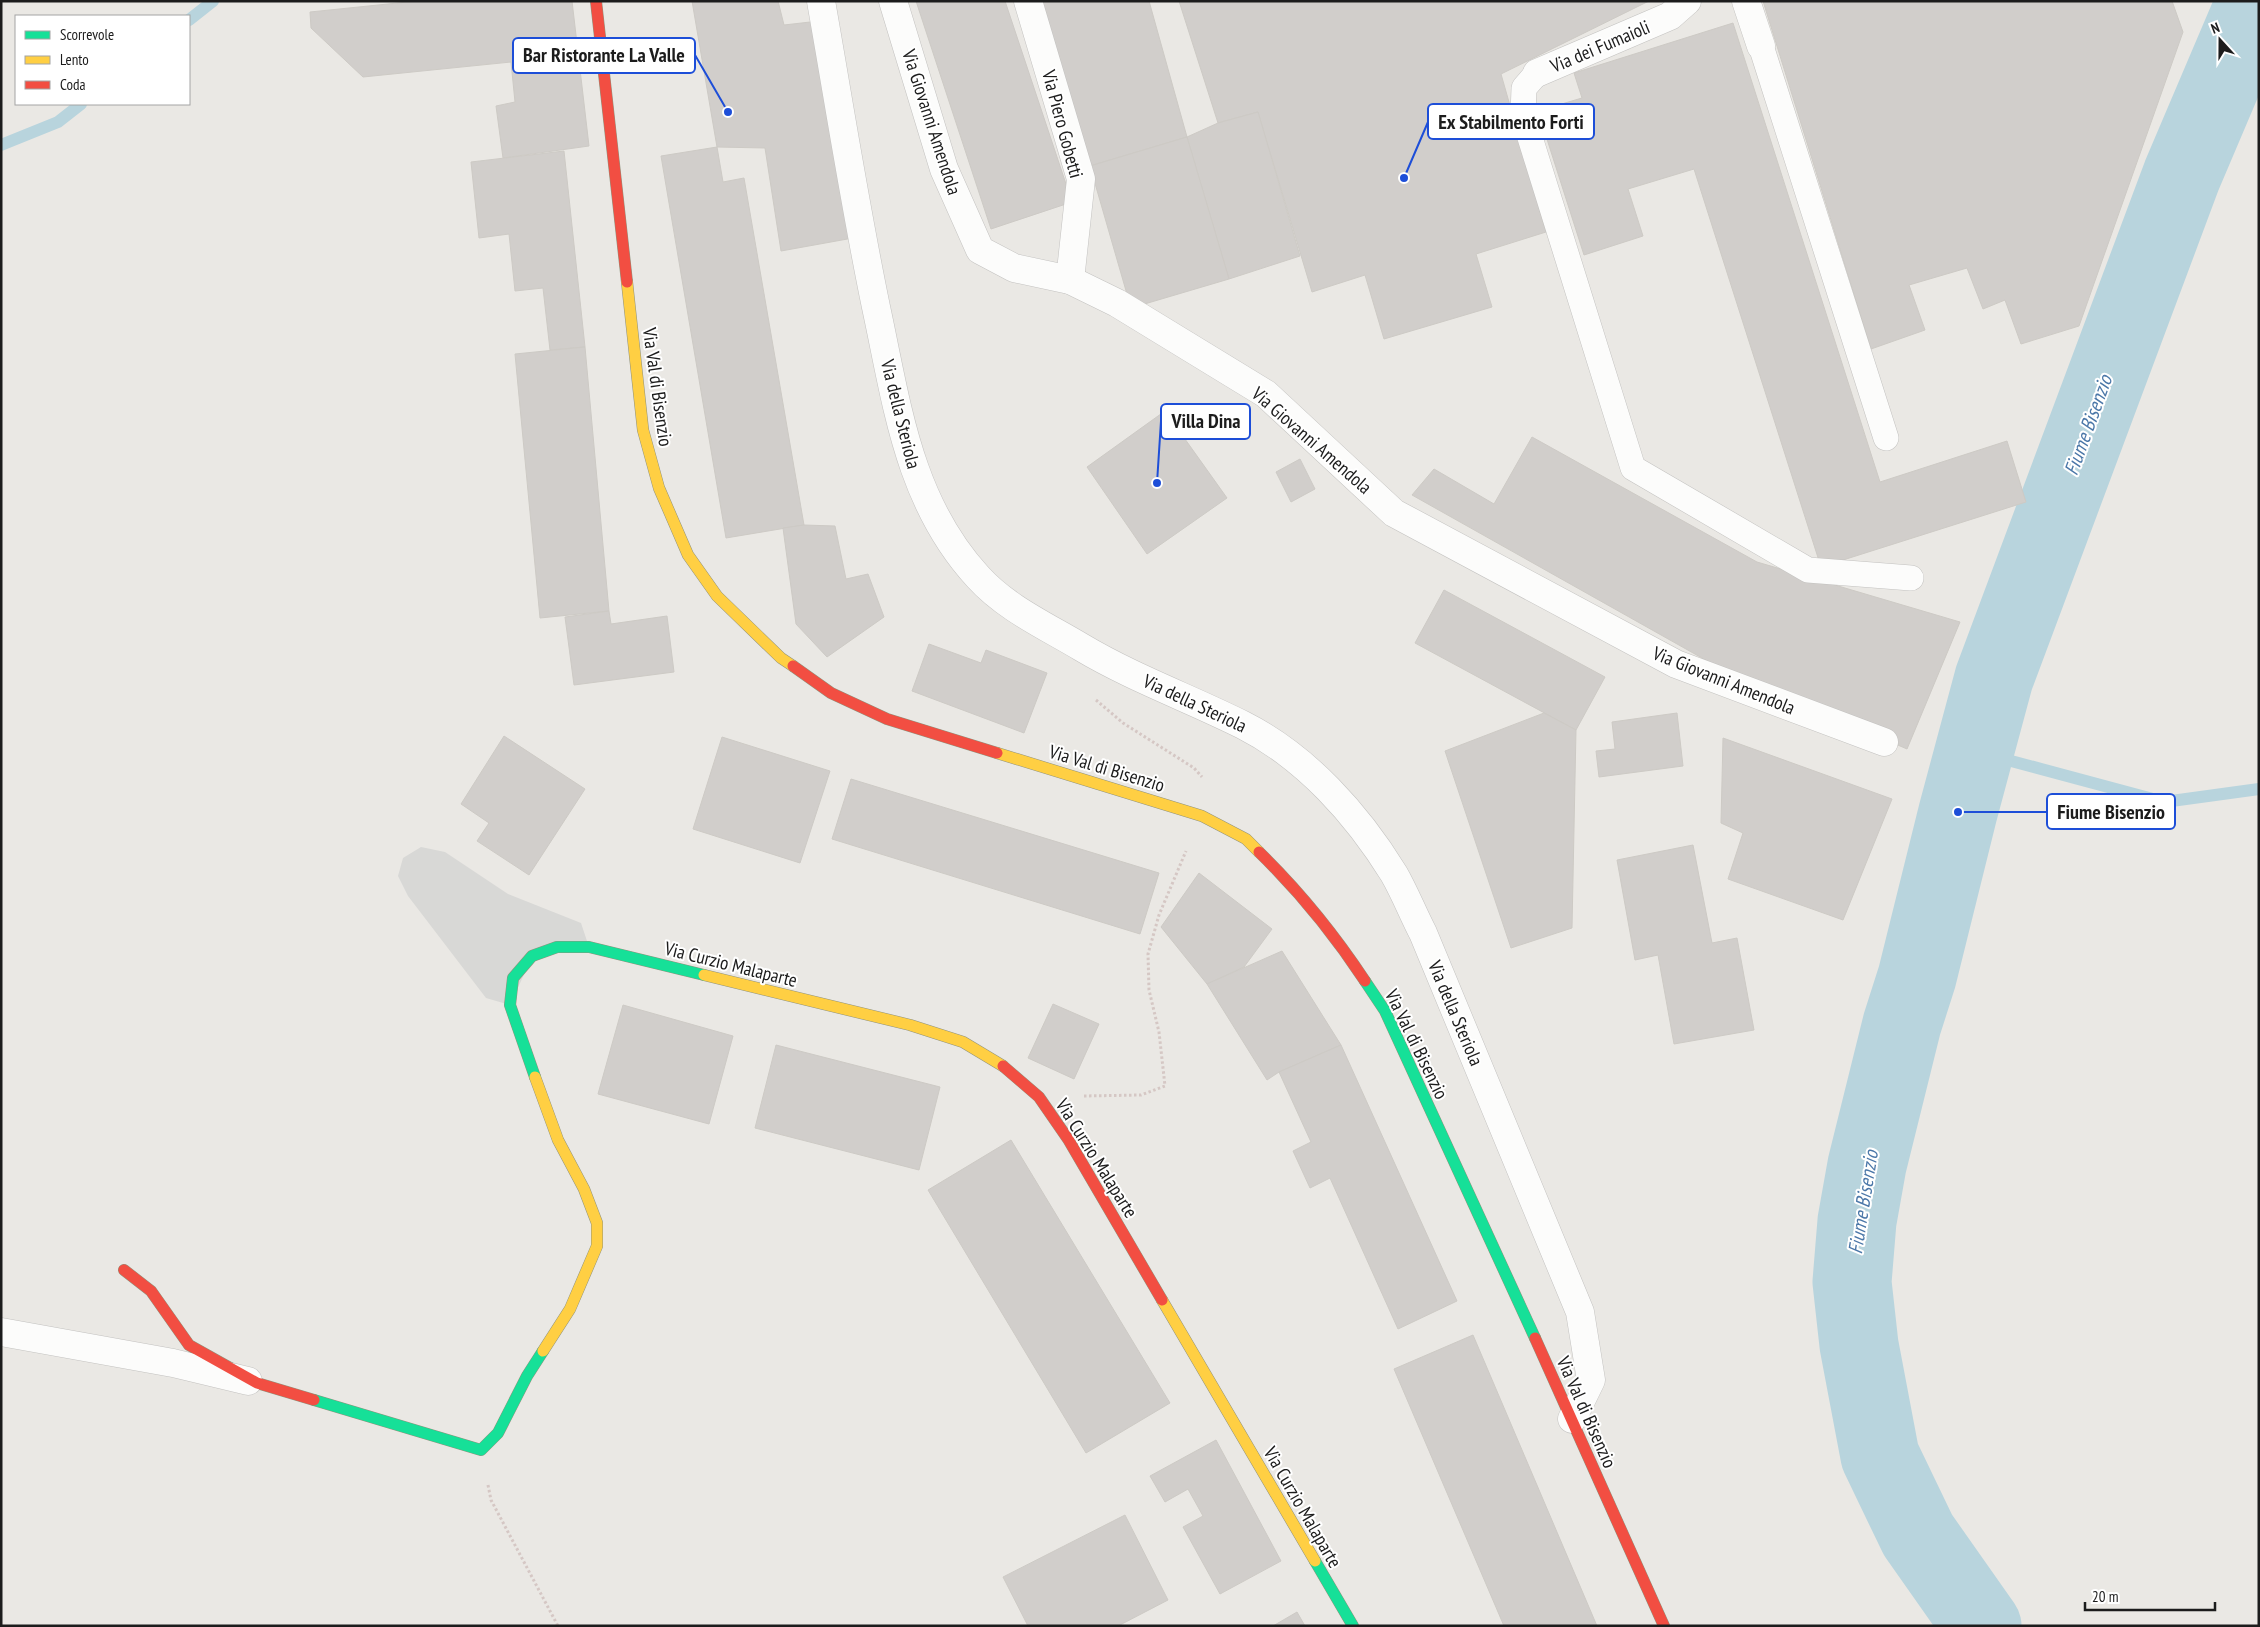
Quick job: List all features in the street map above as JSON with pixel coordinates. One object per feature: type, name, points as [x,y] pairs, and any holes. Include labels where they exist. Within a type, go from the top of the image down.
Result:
[{"type":"street","name":"Via Val di Bisenzio","points":[[596,1],[643,430],[659,488],[688,555],[717,596],[781,658],[830,693],[887,719],[1202,816],[1246,839],[1285,877],[1335,936],[1385,1011],[1572,1419],[1664,1626]]},
{"type":"street","name":"Via della Steriola","points":[[821,1],[864,249],[905,444],[921,488],[944,533],[979,579],[1023,614],[1103,660],[1244,726],[1293,755],[1326,787],[1358,824],[1395,876],[1423,933],[1580,1312],[1591,1380],[1572,1419]]},
{"type":"street","name":"Via Giovanni Amendola","points":[[893,1],[944,169],[980,250],[1014,268],[1070,280],[1117,303],[1266,394],[1394,512],[1676,664],[1884,742]]},
{"type":"street","name":"Via Piero Gobetti","points":[[1028,1],[1081,179],[1070,280]]},
{"type":"street","name":"Via dei Fumaioli","points":[[1537,73],[1670,16],[1688,1]]},
{"type":"street","points":[[1746,1],[1760,46]]},
{"type":"street","name":"Via Curzio Malaparte","points":[[481,1450],[498,1433],[527,1376],[570,1310],[597,1246],[597,1223],[584,1189],[558,1140],[510,1005],[513,978],[532,956],[557,947],[588,947],[900,1023],[963,1042],[1002,1064],[1039,1097],[1073,1148],[1353,1626]]},
{"type":"street","points":[[124,1270],[151,1291],[189,1345],[234,1368],[257,1383]]},
{"type":"street","points":[[1,1332],[173,1364],[257,1383],[481,1450]]},
{"type":"lane","points":[[1760,46],[1886,438]]},
{"type":"lane","points":[[1537,73],[1524,88],[1523,116],[1633,468],[1808,570],[1911,578]]},
{"type":"path","points":[[1081,647],[1093,698],[1123,723],[1194,768],[1208,782]]},
{"type":"path","points":[[1039,1097],[1141,1095],[1165,1086],[1159,1032],[1149,990],[1148,954],[1159,915],[1202,816]]},
{"type":"path","points":[[481,1450],[491,1500],[558,1626]]},
{"type":"shaded area","points":[[421,847],[445,852],[508,894],[581,923],[589,947],[532,957],[510,1005],[486,998],[408,896],[398,876],[403,858]]},
{"type":"building","points":[[417,1],[572,1],[589,146],[503,158],[496,106],[515,102],[511,62],[363,77],[311,28],[310,12]]},
{"type":"building","points":[[692,1],[778,1],[784,25],[819,21],[853,238],[781,251],[765,148],[717,147]]},
{"type":"building","points":[[916,1],[1005,1],[1072,202],[991,229]]},
{"type":"building","points":[[1040,1],[1149,1],[1187,137],[1090,166]]},
{"type":"building","points":[[1179,1],[1649,1],[1501,74],[1546,232],[1476,254],[1492,307],[1384,339],[1365,275],[1312,292],[1258,112],[1218,123]]},
{"type":"building","points":[[1763,1],[2172,1],[2183,32],[2079,326],[2021,344],[2005,300],[1983,309],[1967,268],[1909,285],[1925,330],[1871,349]]},
{"type":"building","points":[[1733,23],[1880,482],[2007,441],[2026,502],[1821,567],[1694,169],[1628,189],[1643,236],[1584,255],[1538,111],[1582,98],[1574,73]]},
{"type":"building","points":[[1258,112],[1300,256],[1229,279],[1187,137],[1218,123]]},
{"type":"building","points":[[1187,137],[1229,279],[1131,308],[1090,166]]},
{"type":"building","points":[[717,147],[723,182],[744,178],[804,525],[726,538],[661,156]]},
{"type":"building","points":[[564,151],[585,347],[550,350],[543,288],[515,291],[509,234],[479,238],[471,162]]},
{"type":"building","points":[[585,347],[609,611],[540,618],[515,354]]},
{"type":"building","points":[[1165,411],[1227,498],[1147,554],[1087,467]]},
{"type":"building","points":[[1532,437],[1757,562],[1960,622],[1907,749],[1718,667],[1412,495],[1434,469],[1494,504]]},
{"type":"building","points":[[1300,459],[1315,489],[1291,502],[1276,472]]},
{"type":"building","points":[[804,525],[835,526],[846,579],[868,574],[884,617],[827,657],[796,624],[783,528]]},
{"type":"building","points":[[1444,590],[1605,677],[1576,730],[1415,643]]},
{"type":"building","points":[[609,611],[611,624],[667,616],[674,672],[574,685],[565,617]]},
{"type":"building","points":[[929,644],[981,663],[986,650],[1047,673],[1024,733],[912,691]]},
{"type":"building","points":[[1544,713],[1576,730],[1572,928],[1511,948],[1445,751]]},
{"type":"building","points":[[1677,713],[1683,766],[1599,777],[1596,751],[1615,749],[1612,722]]},
{"type":"building","points":[[504,736],[585,789],[529,875],[477,841],[489,823],[461,804]]},
{"type":"building","points":[[722,737],[830,771],[800,863],[693,829]]},
{"type":"building","points":[[1723,738],[1892,799],[1843,920],[1728,879],[1743,833],[1721,823]]},
{"type":"building","points":[[851,779],[1159,873],[1140,934],[832,839]]},
{"type":"building","points":[[1693,845],[1712,943],[1737,938],[1754,1030],[1674,1044],[1658,955],[1635,960],[1617,860]]},
{"type":"building","points":[[1199,873],[1272,929],[1244,967],[1207,984],[1161,927]]},
{"type":"building","points":[[1282,951],[1341,1045],[1279,1072],[1267,1080],[1207,984]]},
{"type":"building","points":[[1053,1004],[1099,1024],[1074,1079],[1028,1058]]},
{"type":"building","points":[[623,1005],[733,1036],[709,1124],[598,1094]]},
{"type":"building","points":[[776,1045],[940,1087],[919,1170],[755,1128]]},
{"type":"building","points":[[1341,1045],[1457,1301],[1398,1329],[1330,1178],[1310,1188],[1293,1151],[1311,1142],[1279,1072]]},
{"type":"building","points":[[1011,1140],[1170,1403],[1086,1453],[928,1190]]},
{"type":"building","points":[[1473,1335],[1597,1626],[1504,1626],[1394,1369]]},
{"type":"building","points":[[1216,1440],[1281,1561],[1220,1594],[1183,1527],[1203,1516],[1188,1489],[1165,1502],[1150,1476]]},
{"type":"building","points":[[1125,1515],[1168,1600],[1118,1626],[1028,1626],[1003,1577]]},
{"type":"building","points":[[1297,1612],[1305,1626],[1273,1626]]},
{"type":"waterway","points":[[190,19],[213,1]]},
{"type":"waterway","name":"Fiume Bisenzio","points":[[1982,1626],[1918,1535],[1880,1456],[1859,1345],[1852,1282],[1857,1221],[1867,1165],[1902,1024],[1917,977],[1994,678],[2182,175],[2256,1]]},
{"type":"waterway","points":[[1,145],[58,122],[80,105]]},
{"type":"waterway","points":[[1974,751],[2164,802],[2259,789]]},
{"type":"traffic: fast","points":[[535,1077],[510,1005],[513,978],[532,956],[557,947],[589,947],[704,975]]},
{"type":"traffic: fast","points":[[1365,981],[1385,1011],[1535,1338]]},
{"type":"traffic: fast","points":[[314,1400],[481,1450],[498,1433],[527,1376],[543,1351]]},
{"type":"traffic: fast","points":[[1315,1561],[1353,1626]]},
{"type":"traffic: slow","points":[[627,282],[643,430],[659,488],[688,555],[717,596],[781,658],[793,666]]},
{"type":"traffic: slow","points":[[997,753],[1202,816],[1246,839],[1259,852]]},
{"type":"traffic: slow","points":[[704,975],[910,1025],[963,1042],[1003,1066]]},
{"type":"traffic: slow","points":[[535,1077],[558,1140],[584,1189],[597,1223],[597,1246],[570,1309],[543,1351]]},
{"type":"traffic: slow","points":[[1162,1300],[1315,1561]]},
{"type":"traffic: jam","points":[[596,1],[627,282]]},
{"type":"traffic: jam","points":[[793,666],[831,693],[887,719],[997,753]]},
{"type":"traffic: jam","points":[[1259,852],[1315,914],[1341,946],[1365,981]]},
{"type":"traffic: jam","points":[[1003,1066],[1039,1097],[1068,1139],[1162,1300]]},
{"type":"traffic: jam","points":[[124,1270],[151,1291],[189,1345],[257,1383],[314,1400]]},
{"type":"traffic: jam","points":[[1535,1338],[1664,1626]]},
{"type":"place","name":"Bar Ristorante La Valle","points":[[728,112]]},
{"type":"place","name":"Ex Stabilmento Forti","points":[[1404,178]]},
{"type":"place","name":"Villa Dina","points":[[1157,483]]},
{"type":"place","name":"Fiume Bisenzio","points":[[1958,812]]}]
